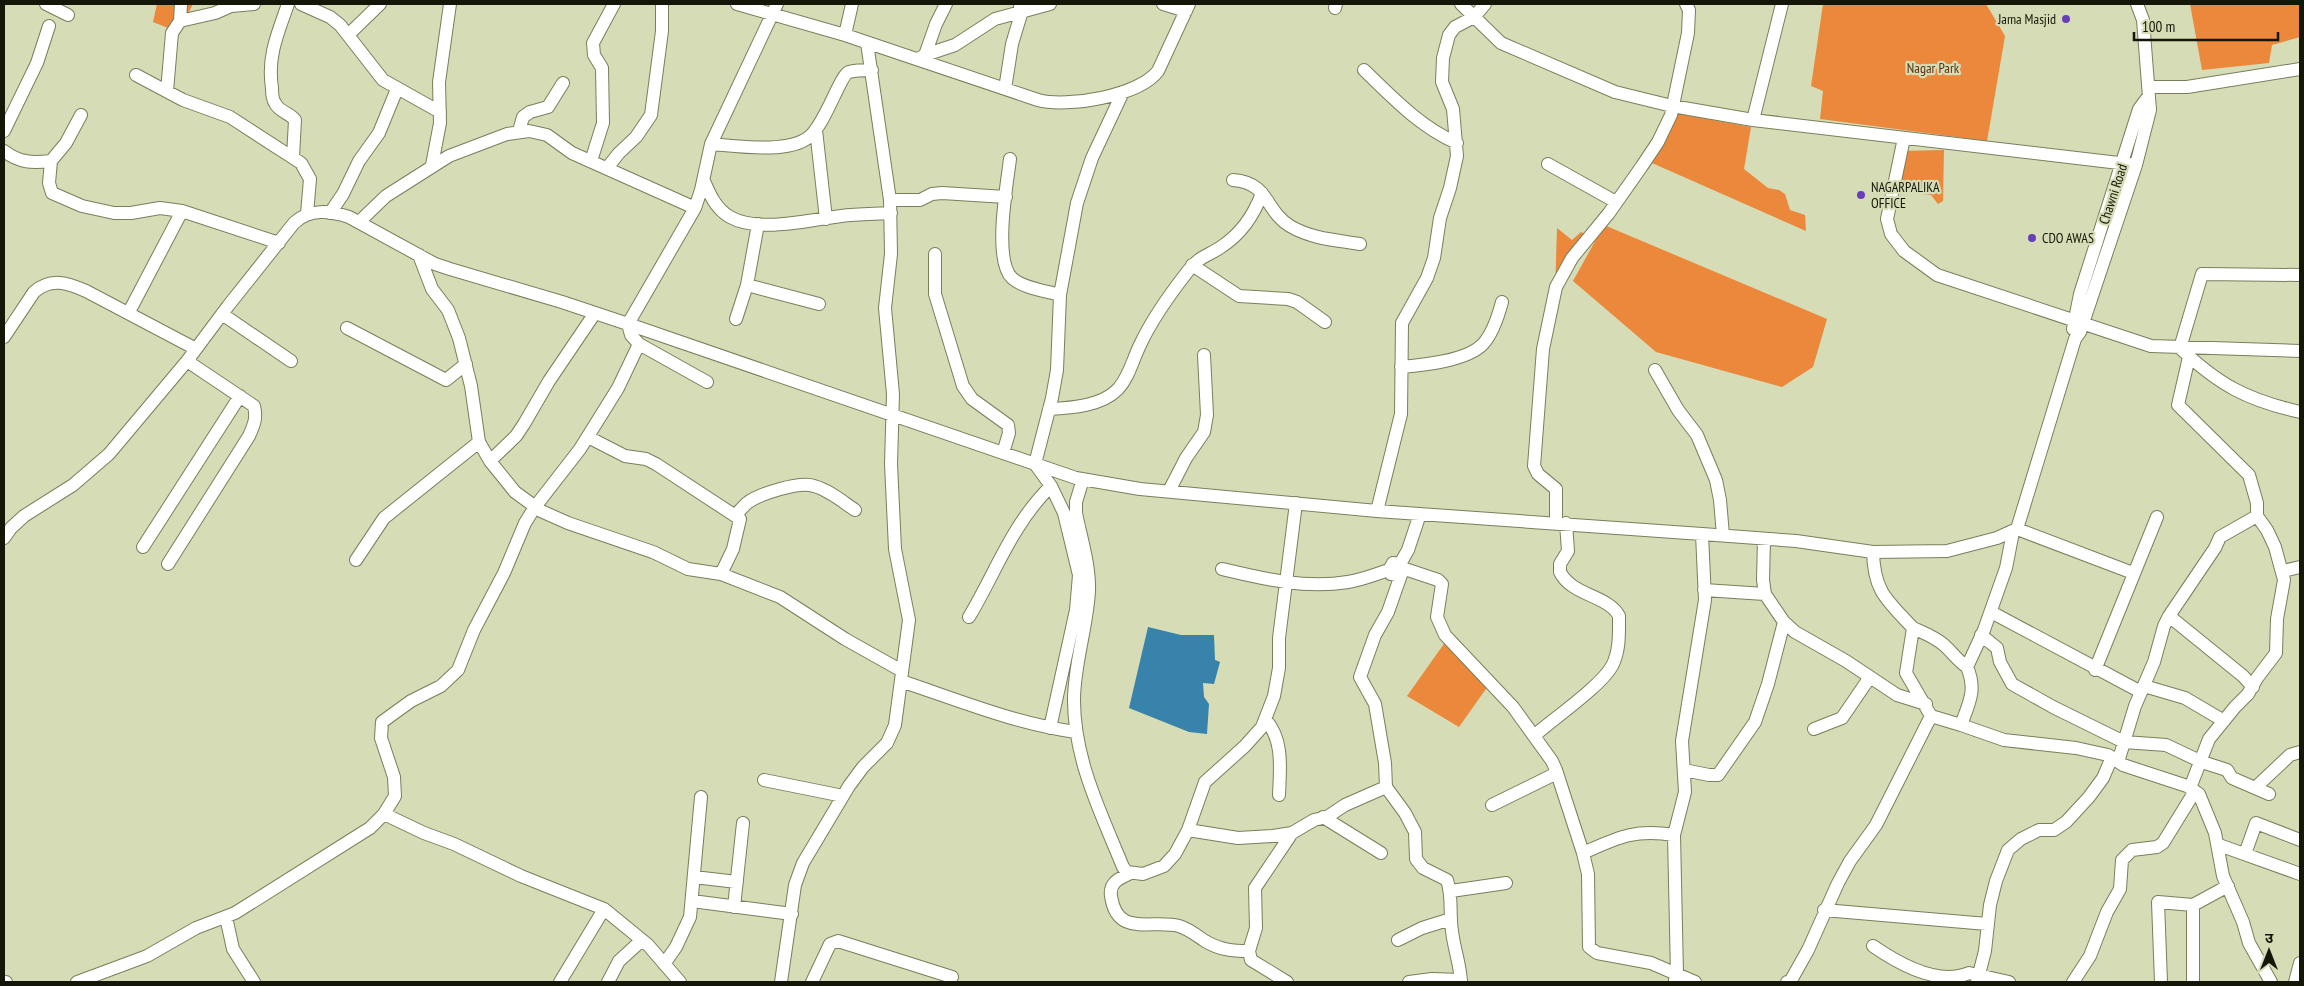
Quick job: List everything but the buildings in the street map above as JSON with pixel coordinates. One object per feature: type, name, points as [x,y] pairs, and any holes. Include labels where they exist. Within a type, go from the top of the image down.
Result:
[{"type":"street","points":[[46,4],[68,15]]},
{"type":"street","points":[[167,91],[172,34],[180,21],[181,4]]},
{"type":"street","points":[[180,21],[215,13],[231,6],[254,4]]},
{"type":"street","points":[[288,4],[269,66],[274,101],[281,111],[293,116],[296,120],[293,158]]},
{"type":"street","points":[[301,4],[330,17],[340,25],[376,74],[397,89],[440,112]]},
{"type":"street","points":[[348,35],[380,4]]},
{"type":"street","points":[[432,165],[439,129],[440,76],[450,4]]},
{"type":"street","points":[[591,161],[603,123],[603,75],[601,62],[594,55],[593,43],[614,4]]},
{"type":"street","points":[[607,168],[636,137],[651,115],[662,31],[662,4]]},
{"type":"street","points":[[737,4],[775,9],[868,43],[921,57],[1005,89],[1050,103],[1063,104],[1123,92],[1152,79],[1158,71],[1187,8],[1163,4]]},
{"type":"street","points":[[845,35],[852,4]]},
{"type":"street","points":[[921,57],[946,4]]},
{"type":"street","points":[[921,57],[955,45],[995,19],[1021,8],[1050,4]]},
{"type":"street","points":[[1461,4],[1502,43],[1615,92],[1672,106],[1753,120],[2136,165]]},
{"type":"street","points":[[1377,511],[1401,414],[1400,367],[1402,323],[1427,278],[1434,258],[1440,218],[1458,156],[1453,109],[1442,82],[1443,58],[1449,35],[1455,27],[1474,17],[1485,4]]},
{"type":"street","points":[[1534,736],[1604,678],[1613,665],[1618,648],[1619,616],[1611,606],[1569,584],[1560,572],[1560,564],[1568,551],[1561,523],[1556,489],[1538,474],[1534,466],[1546,327],[1556,287],[1572,258],[1616,202],[1658,142],[1671,115],[1688,33],[1689,10],[1686,4]]},
{"type":"street","points":[[1753,120],[1777,16],[1782,4]]},
{"type":"street","name":"Chawni Road","points":[[1968,667],[1991,612],[2006,568],[2015,531],[2079,323],[2136,165],[2150,110],[2143,20],[2137,4]]},
{"type":"street","points":[[2143,20],[2148,4]]},
{"type":"street","points":[[1005,89],[1012,44],[1021,8]]},
{"type":"street","points":[[707,382],[639,344],[631,335],[628,324],[695,208],[704,181],[711,144],[775,9]]},
{"type":"street","points":[[4,131],[37,63],[49,26]]},
{"type":"street","points":[[781,982],[798,874],[856,775],[892,735],[909,620],[895,549],[891,464],[893,394],[885,308],[891,254],[891,206],[868,43]]},
{"type":"street","points":[[2148,92],[2300,69]]},
{"type":"street","points":[[711,144],[744,146],[789,145],[810,137],[832,103],[844,75],[849,72],[872,70]]},
{"type":"street","points":[[1364,70],[1413,116],[1436,132],[1457,143]]},
{"type":"street","points":[[136,75],[167,91],[230,118],[301,163],[310,179],[307,214]]},
{"type":"street","points":[[519,132],[522,117],[525,114],[548,108],[563,83]]},
{"type":"street","points":[[330,213],[343,194],[359,161],[378,133],[397,89]]},
{"type":"street","points":[[1035,464],[1049,409],[1059,357],[1060,295],[1077,203],[1092,158],[1123,92]]},
{"type":"street","name":"Chawni Road","points":[[2079,323],[2080,294],[2139,109],[2148,92]]},
{"type":"street","points":[[81,115],[66,143],[52,161],[50,190],[61,199],[114,213],[131,213],[160,208],[182,211],[279,243]]},
{"type":"street","points":[[816,130],[826,219]]},
{"type":"street","points":[[360,222],[386,196],[432,165],[449,156],[519,132],[539,132],[547,135],[572,153],[695,208]]},
{"type":"street","points":[[1904,138],[1888,219],[1891,234],[1904,251],[1937,275],[2151,346],[2184,353],[2300,351]]},
{"type":"street","points":[[4,151],[14,159],[23,162],[52,161]]},
{"type":"street","points":[[1010,159],[1002,252],[1007,270],[1012,278],[1022,283],[1060,295]]},
{"type":"street","points":[[1548,164],[1616,202]]},
{"type":"street","points":[[1234,180],[1247,181],[1262,193],[1281,220],[1291,227],[1312,237],[1360,244]]},
{"type":"street","points":[[704,181],[711,199],[721,211],[737,221],[758,224],[799,224],[920,200],[932,194],[1006,197]]},
{"type":"street","points":[[1049,409],[1072,408],[1098,401],[1118,390],[1152,322],[1192,265],[1200,258],[1223,246],[1238,234],[1247,223],[1262,193]]},
{"type":"street","points":[[129,312],[182,211]]},
{"type":"street","points":[[6,528],[66,490],[99,465],[187,361],[294,223],[307,214],[330,213],[360,222],[419,255],[450,269],[595,313],[892,416],[1082,479],[1140,489],[1377,511],[1723,535],[1873,552],[1947,551],[2015,531],[2133,573]]},
{"type":"street","points":[[736,319],[747,285],[758,224]]},
{"type":"street","points":[[935,254],[934,294],[963,386],[972,399],[1008,425],[1009,434],[1003,453]]},
{"type":"street","points":[[419,255],[432,289],[452,319],[471,386],[479,442],[490,461],[515,492],[535,507],[568,523],[653,552],[688,569],[722,574],[780,596],[902,676],[1053,729],[1074,732]]},
{"type":"street","points":[[1192,265],[1239,296],[1281,298],[1297,302],[1325,322]]},
{"type":"street","points":[[2073,982],[2090,956],[2107,912],[2120,889],[2122,860],[2132,850],[2157,847],[2163,843],[2193,789],[2209,739],[2253,687],[2257,678],[2276,653],[2277,619],[2284,580],[2283,572],[2267,530],[2257,516],[2257,502],[2249,475],[2178,405],[2184,353],[2202,274],[2300,275]]},
{"type":"street","points":[[4,337],[34,292],[41,286],[55,282],[69,284],[129,312],[196,349]]},
{"type":"street","points":[[747,285],[820,304]]},
{"type":"street","points":[[1400,367],[1441,362],[1477,349],[1489,337],[1502,302]]},
{"type":"street","points":[[490,461],[516,436],[549,381],[595,313]]},
{"type":"street","points":[[222,314],[291,361]]},
{"type":"street","points":[[347,328],[446,380],[466,364]]},
{"type":"street","points":[[77,982],[148,956],[196,928],[226,917],[358,838],[384,814],[394,796],[395,789],[394,777],[381,738],[382,722],[411,701],[441,686],[458,670],[474,630],[496,591],[525,523],[535,507],[563,474],[588,437],[618,388],[639,344]]},
{"type":"street","points":[[2184,353],[2223,384],[2256,401],[2300,412]]},
{"type":"street","points":[[1169,491],[1186,458],[1204,432],[1207,415],[1204,355]]},
{"type":"street","points":[[168,564],[255,423],[254,406],[187,361]]},
{"type":"street","points":[[1655,370],[1678,410],[1697,435],[1716,480],[1723,535]]},
{"type":"street","points":[[143,546],[240,396]]},
{"type":"street","points":[[588,437],[625,456],[646,459],[656,464],[740,519],[733,549],[722,574]]},
{"type":"street","points":[[356,560],[384,518],[479,442]]},
{"type":"street","points":[[1035,464],[1051,486],[1064,513],[1077,563],[1079,591],[1053,729]]},
{"type":"street","points":[[1082,479],[1076,502],[1076,512],[1089,590],[1075,680],[1074,732],[1088,780],[1123,867],[1131,873]]},
{"type":"street","points":[[736,515],[748,502],[787,488],[806,485],[829,493],[855,510]]},
{"type":"street","points":[[968,617],[985,591],[1013,533],[1029,509],[1051,486]]},
{"type":"street","points":[[1249,951],[1229,950],[1218,947],[1187,928],[1177,925],[1136,925],[1124,921],[1114,906],[1111,889],[1113,883],[1118,879],[1131,873],[1143,874],[1164,866],[1174,854],[1188,830],[1205,782],[1254,737],[1266,719],[1274,696],[1279,668],[1279,638],[1296,503]]},
{"type":"street","points":[[1409,982],[1425,979],[1461,981],[1459,957],[1452,934],[1451,891],[1447,880],[1419,864],[1416,859],[1415,832],[1406,812],[1386,787],[1384,756],[1375,704],[1360,677],[1375,636],[1388,612],[1398,569],[1408,550],[1420,514]]},
{"type":"street","points":[[1978,979],[1985,950],[1987,924],[1996,881],[2008,850],[2021,839],[2039,830],[2054,830],[2066,822],[2089,797],[2115,760],[2124,742],[2169,616],[2215,548],[2220,537],[2257,516]]},
{"type":"street","points":[[2095,670],[2157,517]]},
{"type":"street","points":[[1676,978],[1674,835],[1685,792],[1682,741],[1705,600],[1702,534]]},
{"type":"street","points":[[1764,539],[1763,580],[1765,594],[1784,622],[1795,632],[1906,700],[1961,725],[2004,740],[2076,748],[2115,760],[2193,789],[2199,794],[2207,810],[2219,845],[2223,876],[2250,942],[2272,982]]},
{"type":"street","points":[[1873,552],[1874,570],[1883,596],[1913,628],[1934,637],[1946,647],[1954,658],[1968,667],[1973,691],[1961,725]]},
{"type":"street","points":[[2283,572],[2300,567]]},
{"type":"street","points":[[1222,569],[1308,586],[1350,582],[1398,569],[1438,580],[1442,584],[1437,616],[1444,635],[1513,707],[1552,761],[1557,773],[1584,853],[1588,874],[1589,947],[1598,953],[1651,963],[1676,978],[1695,982]]},
{"type":"street","points":[[1704,590],[1765,594]]},
{"type":"street","points":[[1991,612],[2075,656],[2095,670],[2142,689],[2185,698],[2224,721]]},
{"type":"street","points":[[2169,616],[2243,676],[2253,687]]},
{"type":"street","points":[[1684,770],[1709,775],[1718,774],[1755,722],[1768,684],[1784,622]]},
{"type":"street","points":[[1913,628],[1906,673],[1928,710]]},
{"type":"street","points":[[1981,635],[1997,648],[2000,662],[2012,684],[2124,742],[2166,745],[2202,762],[2227,770],[2232,778],[2269,794]]},
{"type":"street","points":[[1814,729],[1842,718],[1870,677]]},
{"type":"street","points":[[1787,982],[1790,982],[1808,950],[1824,910],[1850,861],[1876,825],[1928,710]]},
{"type":"street","points":[[1266,719],[1275,733],[1278,744],[1279,795]]},
{"type":"street","points":[[2255,788],[2290,755],[2300,752]]},
{"type":"street","points":[[1492,805],[1557,773]]},
{"type":"street","points":[[764,780],[841,800]]},
{"type":"street","points":[[1188,830],[1238,838],[1292,833],[1345,805],[1386,787]]},
{"type":"street","points":[[664,964],[685,930],[692,901],[701,797]]},
{"type":"street","points":[[384,814],[424,833],[454,844],[521,876],[604,909],[642,940],[680,982]]},
{"type":"street","points":[[1323,817],[1381,853]]},
{"type":"street","points":[[734,906],[743,823]]},
{"type":"street","points":[[2245,854],[2256,823],[2300,840]]},
{"type":"street","points":[[1584,853],[1629,834],[1653,832],[1674,835]]},
{"type":"street","points":[[1287,982],[1251,960],[1249,951],[1256,928],[1256,886],[1292,833]]},
{"type":"street","points":[[2219,845],[2300,874]]},
{"type":"street","points":[[694,877],[737,882]]},
{"type":"street","points":[[1451,891],[1506,884]]},
{"type":"street","points":[[2160,982],[2158,902],[2193,905],[2228,886]]},
{"type":"street","points":[[692,901],[792,914]]},
{"type":"street","points":[[2193,905],[2194,982]]},
{"type":"street","points":[[560,982],[604,909]]},
{"type":"street","points":[[1824,910],[1987,924]]},
{"type":"street","points":[[226,917],[233,949],[254,982]]},
{"type":"street","points":[[1398,940],[1422,928],[1451,919]]},
{"type":"street","points":[[608,982],[619,961],[642,940]]},
{"type":"street","points":[[812,982],[830,944],[838,941],[952,977]]},
{"type":"street","points":[[1873,946],[1896,962],[1941,981],[1957,980],[1969,973],[1978,979],[2009,982]]},
{"type":"street","points":[[2295,982],[2300,963]]},
{"type":"green space","points":[[157,4],[193,4],[178,32],[153,22]]},
{"type":"green space","name":"Nagar Park","points":[[1823,4],[1986,4],[2005,36],[1987,141],[1820,119],[1823,91],[1811,86]]},
{"type":"green space","points":[[2190,4],[2300,4],[2300,37],[2272,45],[2269,63],[2202,70]]},
{"type":"green space","points":[[1674,113],[1751,127],[1744,169],[1768,188],[1779,190],[1785,194],[1790,210],[1805,215],[1806,231],[1652,163]]},
{"type":"green space","points":[[1944,150],[1943,201],[1938,204],[1931,195],[1890,190],[1897,151]]},
{"type":"green space","points":[[1604,225],[1827,319],[1813,367],[1782,387],[1656,352],[1573,281]]},
{"type":"green space","points":[[1557,228],[1572,240],[1581,232],[1593,238],[1555,293]]},
{"type":"green space","points":[[1446,641],[1488,686],[1459,727],[1407,696]]},
{"type":"water","points":[[1148,627],[1181,635],[1214,635],[1215,660],[1220,662],[1214,684],[1203,683],[1204,697],[1209,704],[1207,734],[1189,732],[1129,708]]},
{"type":"place","name":"Jama Masjid","points":[[2066,19]]},
{"type":"place","name":"NAGARPALIKA OFFICE","points":[[1861,195]]},
{"type":"place","name":"CDO AWAS","points":[[2032,238]]}]
